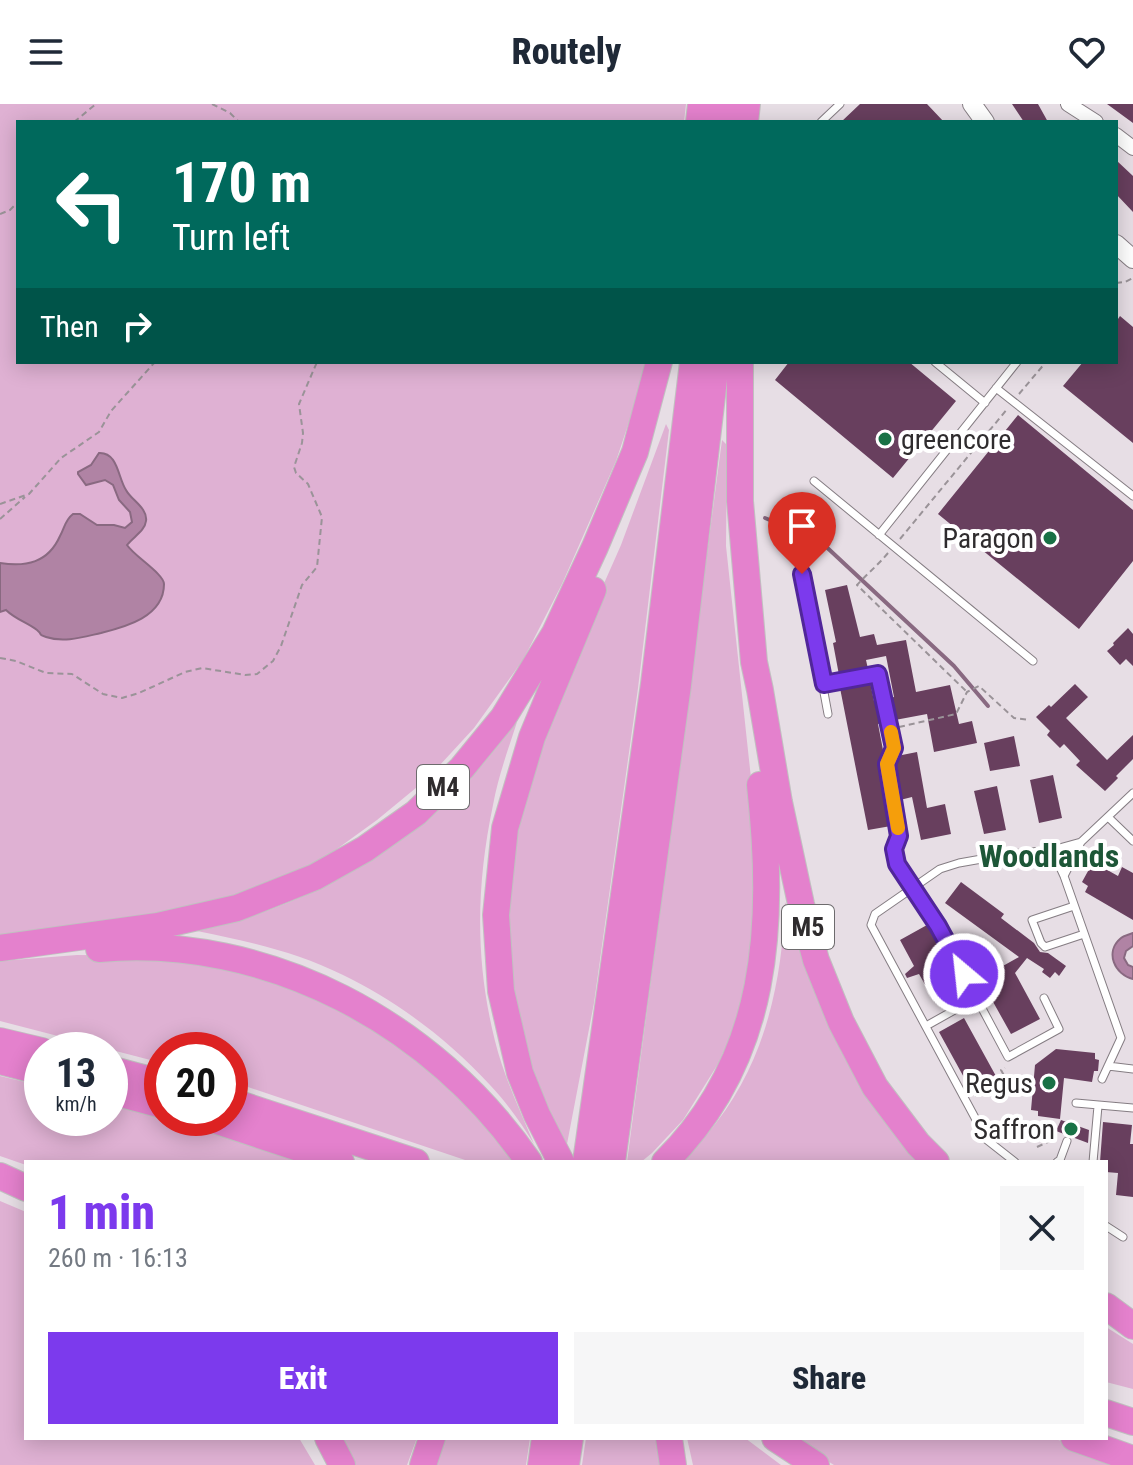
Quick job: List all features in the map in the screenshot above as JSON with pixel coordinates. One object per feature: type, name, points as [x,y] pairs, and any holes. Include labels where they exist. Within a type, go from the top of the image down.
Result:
[{"type":"highway","name":"M4","points":[[0,948],[158,926],[237,908],[315,877],[365,849],[416,813],[462,768],[503,718],[555,633],[635,452],[658,364]]},
{"type":"highway","name":"M4","points":[[656,432],[669,364]]},
{"type":"highway","name":"M4","points":[[560,1160],[520,1073],[501,991],[496,915],[505,828],[532,737],[642,472],[678,364]]},
{"type":"highway","points":[[586,1160],[654,684],[693,364]]},
{"type":"highway","points":[[612,1160],[678,685],[716,364]]},
{"type":"highway","name":"M5","points":[[740,364],[740,501],[754,662],[801,904],[816,960],[841,1022],[875,1087],[934,1160]]},
{"type":"highway","name":"M5","points":[[673,1155],[704,1117],[723,1087],[741,1047],[755,1003],[765,941],[767,877],[764,817],[750,692],[754,662]]},
{"type":"highway","points":[[0,958],[120,948],[190,951],[246,960],[302,980],[338,995],[401,1032],[458,1080],[527,1160]]},
{"type":"highway","points":[[0,1041],[24,1047]]},
{"type":"highway","points":[[0,1061],[24,1067]]},
{"type":"highway","points":[[248,1107],[410,1160]]},
{"type":"highway","points":[[248,1131],[335,1160]]},
{"type":"highway","points":[[0,1174],[24,1180]]},
{"type":"highway","points":[[0,1174],[24,1187]]},
{"type":"highway","points":[[1108,1308],[1133,1328]]},
{"type":"highway","points":[[1108,1315],[1133,1328]]},
{"type":"highway","points":[[1108,1397],[1133,1403]]},
{"type":"highway","points":[[1108,1414],[1133,1422]]},
{"type":"highway","points":[[1108,1438],[1133,1445]]},
{"type":"highway","points":[[329,1440],[342,1465]]},
{"type":"highway","points":[[423,1465],[431,1440]]},
{"type":"highway","points":[[541,1465],[545,1440]]},
{"type":"highway","points":[[566,1465],[570,1440]]},
{"type":"highway","points":[[669,1440],[673,1465]]},
{"type":"highway","points":[[778,1440],[816,1465]]},
{"type":"highway","points":[[1080,1440],[1133,1459]]},
{"type":"street","points":[[1068,104],[1093,120]]},
{"type":"lane","points":[[823,120],[840,104]]},
{"type":"lane","points":[[937,364],[985,403]]},
{"type":"lane","points":[[879,535],[1015,364]]},
{"type":"lane","points":[[996,388],[1133,496]]},
{"type":"lane","points":[[814,481],[1033,661]]},
{"type":"lane","points":[[802,574],[828,714]]},
{"type":"lane","points":[[824,684],[878,674],[894,748],[887,764],[899,836],[894,849],[897,864],[938,926],[1008,1057],[1059,1029],[1044,998]]},
{"type":"lane","points":[[1064,876],[1081,842],[1133,793]]},
{"type":"lane","points":[[1108,817],[1133,841]]},
{"type":"lane","points":[[1012,1160],[987,1140],[871,925],[875,914],[940,869],[1010,854],[1052,850],[1081,842]]},
{"type":"lane","points":[[1052,850],[1121,1038],[1102,1079]]},
{"type":"lane","points":[[1074,906],[1032,920],[1045,947],[1084,934]]},
{"type":"lane","points":[[926,1026],[976,998]]},
{"type":"lane","points":[[1121,1038],[1133,1036]]},
{"type":"lane","points":[[1108,1066],[1133,1069]]},
{"type":"lane","points":[[1076,1103],[1133,1108]]},
{"type":"lane","points":[[1093,1160],[1098,1106]]},
{"type":"lane","points":[[1060,1160],[1067,1141]]},
{"type":"lane","points":[[1108,1227],[1123,1237]]},
{"type":"path","points":[[76,120],[96,104]]},
{"type":"path","points":[[212,104],[237,120]]},
{"type":"path","points":[[0,519],[29,494],[61,458],[99,432],[111,411],[153,364]]},
{"type":"path","points":[[0,658],[46,673],[72,674],[103,694],[122,698],[202,668],[257,674],[273,661],[302,585],[317,567],[322,517],[308,484],[294,467],[303,433],[299,404],[316,364]]},
{"type":"path","points":[[967,692],[857,585],[873,571],[1044,364]]},
{"type":"path","points":[[0,504],[29,494]]},
{"type":"path","points":[[890,729],[956,714],[967,692],[979,686],[1014,718],[1029,720]]},
{"type":"path","points":[[966,1101],[1006,1079],[1001,1070],[1007,1068]]},
{"type":"path","points":[[1037,1147],[1050,1141]]},
{"type":"shaded area","points":[[0,104],[686,104],[684,120],[16,120],[16,364],[645,364],[641,386],[616,461],[562,584],[523,660],[474,728],[428,778],[330,854],[278,882],[189,910],[0,937]]},
{"type":"shaded area","points":[[666,424],[669,430],[638,688],[594,1003],[567,1144],[541,1100],[521,1034],[508,969],[509,849],[552,701],[621,545]]},
{"type":"shaded area","points":[[722,440],[727,445],[726,546],[757,834],[759,893],[748,982],[734,1028],[718,1064],[683,1120],[643,1160],[627,1160]]},
{"type":"shaded area","points":[[99,453],[114,461],[126,490],[146,516],[143,528],[127,545],[163,580],[162,595],[158,605],[142,619],[121,627],[74,639],[46,637],[6,610],[0,612],[0,563],[27,563],[43,557],[55,545],[73,514],[80,514],[97,525],[125,528],[132,522],[130,512],[119,500],[113,485],[105,480],[86,485],[78,474],[91,465]]},
{"type":"shaded area","points":[[517,722],[498,784],[487,835],[481,894],[481,953],[488,1011],[499,1054],[534,1144],[508,1106],[475,1069],[422,1023],[383,997],[308,960],[253,943],[197,931],[238,920],[313,892],[381,854],[444,804],[480,768]]},
{"type":"shaded area","points":[[785,902],[818,998],[838,1045],[870,1098],[916,1160],[684,1160],[726,1109],[755,1054],[774,996]]},
{"type":"shaded area","points":[[1133,933],[1133,946],[1126,951],[1124,958],[1133,967],[1133,979],[1117,968],[1113,950],[1122,937]]},
{"type":"shaded area","points":[[77,955],[175,956],[286,981],[401,1043],[471,1108],[514,1160],[465,1160],[248,1087],[248,1032],[144,1032],[144,1058],[128,1054],[128,1032],[42,1032],[0,1021],[0,961]]},
{"type":"shaded area","points":[[0,1076],[24,1082],[24,1136],[128,1136],[128,1109],[144,1113],[144,1136],[227,1136],[301,1160],[24,1160],[24,1164],[0,1156]]},
{"type":"shaded area","points":[[0,1201],[24,1211],[24,1440],[300,1440],[315,1465],[0,1465]]},
{"type":"shaded area","points":[[1108,1328],[1133,1344],[1133,1389],[1108,1383]]},
{"type":"shaded area","points":[[342,1440],[416,1440],[407,1465],[355,1465]]},
{"type":"shaded area","points":[[442,1440],[530,1440],[526,1465],[433,1465]]},
{"type":"shaded area","points":[[586,1440],[659,1440],[664,1465],[582,1465]]},
{"type":"shaded area","points":[[687,1440],[748,1440],[781,1465],[693,1465]]},
{"type":"shaded area","points":[[794,1440],[1058,1440],[1125,1465],[834,1465]]},
{"type":"building","points":[[860,104],[927,104],[942,120],[843,120]]},
{"type":"building","points":[[1012,104],[1038,104],[1047,120],[1023,120]]},
{"type":"building","points":[[1107,104],[1133,104],[1133,123]]},
{"type":"building","points":[[1118,162],[1133,176],[1133,212],[1118,196]]},
{"type":"building","points":[[1120,316],[1133,327],[1133,443],[1063,386],[1081,364],[1118,364]]},
{"type":"building","name":"greencore","points":[[787,364],[911,364],[956,401],[893,478],[775,380]]},
{"type":"building","name":"Paragon","points":[[1018,415],[1133,510],[1133,561],[1079,629],[938,514]]},
{"type":"building","points":[[847,585],[860,637],[874,634],[877,645],[906,640],[916,692],[950,685],[959,724],[972,721],[977,743],[934,752],[927,714],[895,720],[886,656],[866,660],[868,669],[839,675],[833,643],[836,642],[825,590]]},
{"type":"building","points":[[1128,628],[1133,634],[1133,666],[1126,659],[1120,665],[1107,651]]},
{"type":"building","points":[[870,682],[882,723],[878,724],[884,755],[881,765],[891,826],[868,830],[840,688]]},
{"type":"building","points":[[1075,684],[1088,697],[1066,718],[1107,760],[1133,735],[1133,759],[1105,791],[1076,765],[1080,761],[1064,744],[1060,748],[1047,735],[1050,731],[1036,717]]},
{"type":"building","points":[[1014,736],[1020,766],[990,771],[984,743]]},
{"type":"building","points":[[917,752],[927,808],[945,804],[951,834],[921,840],[912,797],[900,800],[894,765],[897,756]]},
{"type":"building","points":[[1053,775],[1062,818],[1039,823],[1030,780]]},
{"type":"building","points":[[997,786],[1006,830],[984,834],[974,791]]},
{"type":"building","points":[[1093,862],[1118,876],[1122,867],[1133,873],[1133,920],[1085,892],[1088,886],[1082,882]]},
{"type":"building","points":[[961,882],[1004,914],[1001,918],[1034,943],[1040,952],[1048,953],[1066,966],[1059,976],[1055,972],[1050,978],[1042,972],[1044,969],[1027,958],[1015,973],[1040,1019],[1011,1034],[978,980],[1019,957],[945,903]]},
{"type":"building","points":[[927,925],[961,988],[935,1002],[919,974],[907,978],[905,974],[914,966],[900,940]]},
{"type":"building","points":[[964,1018],[997,1078],[972,1092],[939,1032]]},
{"type":"building","name":"Regus","points":[[1056,1049],[1095,1053],[1095,1059],[1099,1060],[1092,1082],[1064,1078],[1060,1119],[1038,1116],[1038,1111],[1031,1110],[1035,1065]]},
{"type":"building","name":"Saffron","points":[[1061,1120],[1089,1130],[1088,1143],[1056,1131]]},
{"type":"building","points":[[1103,1122],[1132,1125],[1133,1197],[1116,1195],[1118,1173],[1108,1172],[1108,1160],[1100,1160]]},
{"type":"waterway","points":[[765,518],[820,541],[954,666],[988,706]]},
{"type":"slow traffic","points":[[891,732],[894,748],[887,764],[898,828]]},
{"type":"place","name":"greencore","points":[[885,439]]},
{"type":"place","name":"Paragon","points":[[1050,538]]},
{"type":"place","name":"Regus","points":[[1049,1083]]},
{"type":"place","name":"Saffron","points":[[1071,1129]]},
{"type":"district","name":"Woodlands","points":[[1049,856]]},
{"type":"route","points":[[802,574],[824,684],[878,674],[894,748],[887,764],[899,836],[894,849],[897,864],[938,926],[964,974]]}]
